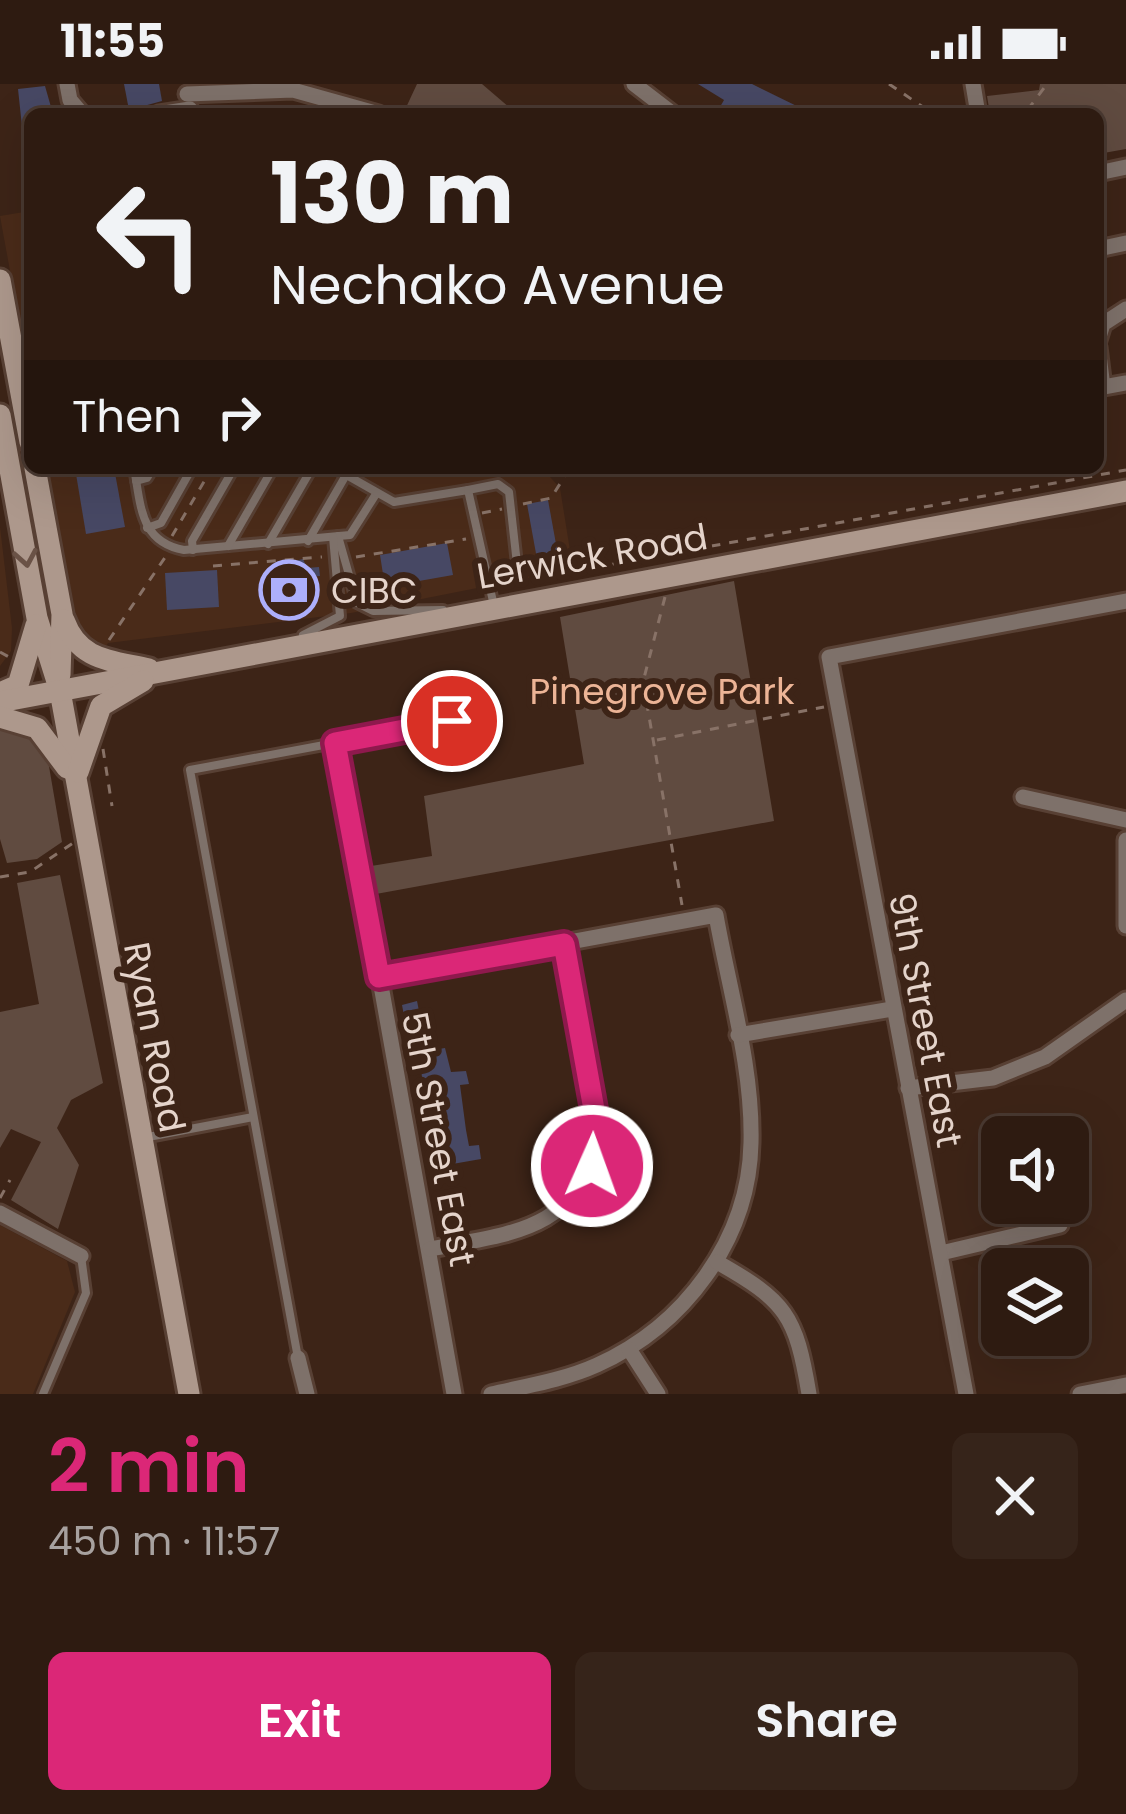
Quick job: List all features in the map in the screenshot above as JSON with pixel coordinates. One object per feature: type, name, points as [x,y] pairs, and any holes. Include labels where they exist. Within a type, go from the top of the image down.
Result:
[{"type":"main road","points":[[0,280],[24,411]]},
{"type":"main road","name":"Ryan Road","points":[[0,415],[37,618],[59,691],[189,1394]]},
{"type":"main road","points":[[0,460],[14,492]]},
{"type":"main road","name":"Ryan Road","points":[[36,474],[62,614],[59,691]]},
{"type":"main road","name":"Lerwick Road","points":[[0,702],[486,602],[1126,490]]},
{"type":"main road","points":[[62,614],[77,648],[90,657],[159,672]]},
{"type":"main road","points":[[0,693],[18,685],[28,666],[37,618]]},
{"type":"main road","points":[[75,782],[89,727],[101,706],[159,672]]},
{"type":"main road","points":[[0,717],[39,730],[54,744],[75,782]]},
{"type":"main road","points":[[179,1394],[180,1347]]},
{"type":"street","points":[[634,84],[665,108]]},
{"type":"street","points":[[188,100],[293,90],[358,108]]},
{"type":"street","name":"9th Street East","points":[[966,1394],[829,657],[1126,601]]},
{"type":"street","points":[[1023,797],[1126,820]]},
{"type":"street","points":[[1126,840],[1126,926]]},
{"type":"street","name":"5th Street East","points":[[365,896],[454,1394]]},
{"type":"street","points":[[379,977],[716,915],[751,1142],[746,1191],[717,1262],[678,1310],[629,1349],[572,1375],[491,1394]]},
{"type":"street","points":[[430,1249],[543,1222],[565,1207],[592,1166],[599,1137],[564,944]]},
{"type":"street","points":[[908,1088],[993,1078],[1045,1057],[1126,1000]]},
{"type":"street","points":[[738,1035],[892,1009]]},
{"type":"street","points":[[0,1213],[81,1256]]},
{"type":"street","points":[[940,1253],[1060,1225]]},
{"type":"street","points":[[717,1262],[772,1293],[800,1340],[809,1394]]},
{"type":"street","points":[[629,1349],[658,1394]]},
{"type":"street","points":[[298,1358],[307,1394]]},
{"type":"street","points":[[1080,1394],[1126,1385]]},
{"type":"lane","points":[[135,474],[147,527],[168,548],[193,550],[350,535],[376,494]]},
{"type":"lane","points":[[136,481],[150,474]]},
{"type":"lane","points":[[147,527],[161,523],[190,474]]},
{"type":"lane","points":[[193,550],[192,541],[231,474]]},
{"type":"lane","points":[[227,547],[270,474]]},
{"type":"lane","points":[[268,544],[309,474]]},
{"type":"lane","points":[[308,541],[346,475],[394,502],[498,484],[508,492],[517,564]]},
{"type":"lane","points":[[335,537],[357,603],[373,611],[486,602],[469,490]]},
{"type":"lane","points":[[233,657],[310,633],[340,616],[335,537]]},
{"type":"lane","points":[[298,1358],[190,770],[490,714]]},
{"type":"lane","points":[[335,743],[365,896]]},
{"type":"lane","points":[[141,1139],[253,1117]]},
{"type":"lane","points":[[43,1394],[86,1293],[81,1256]]},
{"type":"path","points":[[889,84],[923,107],[934,108]]},
{"type":"path","points":[[1028,108],[1047,84]]},
{"type":"path","points":[[486,602],[1126,470]]},
{"type":"path","points":[[102,652],[155,567],[161,567],[209,474]]},
{"type":"path","points":[[474,515],[551,498],[566,474]]},
{"type":"path","points":[[356,557],[468,538]]},
{"type":"path","points":[[213,566],[330,556]]},
{"type":"path","points":[[666,595],[643,682],[685,921]]},
{"type":"path","points":[[0,652],[13,659]]},
{"type":"path","points":[[655,740],[838,705]]},
{"type":"path","points":[[100,734],[112,806]]},
{"type":"path","points":[[0,877],[30,872],[85,836]]},
{"type":"path","points":[[0,1198],[10,1180]]},
{"type":"shaded area","points":[[24,212],[24,348],[0,216]]},
{"type":"shaded area","points":[[48,474],[547,474],[560,488],[573,569],[351,613],[108,643],[102,652],[77,621]]},
{"type":"shaded area","points":[[0,527],[12,628],[11,651],[0,666]]},
{"type":"shaded area","points":[[0,1225],[67,1261],[75,1292],[33,1394],[0,1394]]},
{"type":"green space","points":[[417,84],[482,84],[510,108],[406,108]]},
{"type":"green space","points":[[1040,84],[1126,84],[1126,149],[1104,153],[1104,108],[989,108],[987,96],[1039,90]]},
{"type":"green space","name":"Pinegrove Park","points":[[734,581],[774,821],[365,896],[359,868],[432,856],[424,796],[584,764],[560,617]]},
{"type":"green space","points":[[9,727],[46,749],[62,842],[37,859],[7,863],[0,839],[0,729]]},
{"type":"green space","points":[[60,875],[103,1083],[71,1100],[57,1128],[79,1165],[58,1229],[11,1200],[41,1142],[11,1129],[0,1148],[0,1012],[39,1004],[17,883]]},
{"type":"building","points":[[124,84],[159,84],[162,101],[129,108]]},
{"type":"building","points":[[698,84],[752,84],[801,108],[722,108],[724,100]]},
{"type":"building","points":[[45,86],[51,108],[24,108],[23,136],[18,89]]},
{"type":"building","points":[[76,474],[115,474],[125,527],[86,534]]},
{"type":"building","points":[[548,500],[558,555],[537,559],[527,504]]},
{"type":"building","points":[[447,543],[453,575],[385,587],[380,555]]},
{"type":"building","name":"CIBC","points":[[303,559],[307,568],[319,567],[320,576],[307,577],[308,602],[272,605],[269,567]]},
{"type":"building","points":[[217,570],[219,607],[167,610],[165,573]]},
{"type":"building","points":[[417,1001],[427,1051],[445,1048],[451,1072],[466,1071],[469,1084],[460,1085],[466,1130],[469,1146],[479,1145],[481,1159],[441,1166],[438,1143],[431,1144],[417,1040],[409,1042],[402,1005]]},
{"type":"place","name":"CIBC","points":[[289,590]]},
{"type":"route","points":[[452,721],[335,743],[379,977],[564,944],[599,1137],[592,1166]]}]
